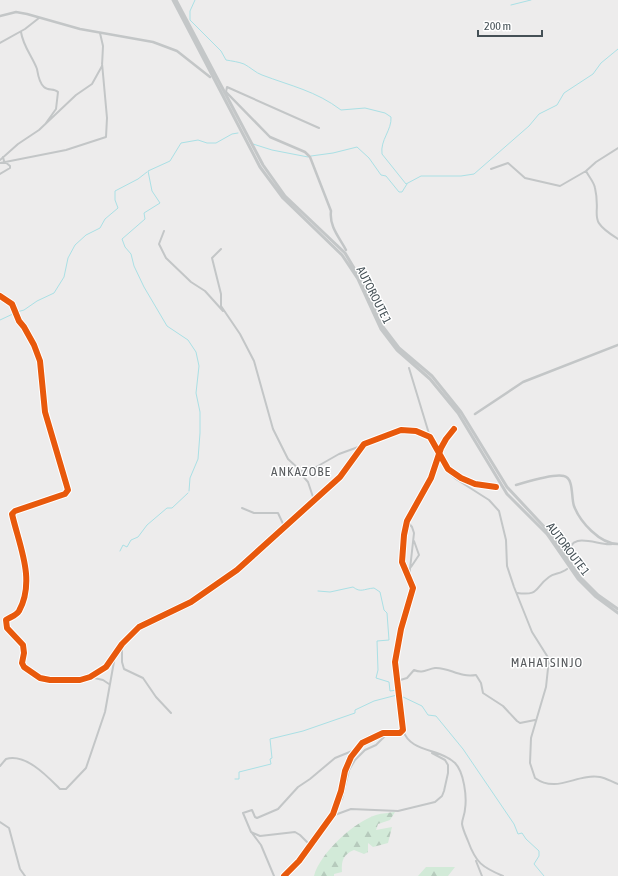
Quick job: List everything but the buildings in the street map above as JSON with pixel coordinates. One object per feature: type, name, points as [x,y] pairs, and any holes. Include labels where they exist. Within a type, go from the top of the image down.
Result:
[{"type":"main road","name":"AUTOROUTE 1","points":[[173,0],[227,106],[265,173],[283,198],[342,255],[358,279],[381,329],[397,350],[430,379],[458,413],[507,494],[547,534],[578,579],[595,596],[618,613]]},
{"type":"main road","name":"AUTOROUTE 1","points":[[176,0],[263,165],[280,190],[344,253],[360,278],[383,328],[399,348],[432,376],[461,412],[506,487],[549,532],[580,577],[598,595],[618,609]]},
{"type":"street","points":[[0,16],[16,12],[80,29],[139,38],[177,51],[210,77]]},
{"type":"street","points":[[0,43],[21,32],[39,18]]},
{"type":"street","points":[[21,32],[22,39],[31,55],[42,85],[48,89],[55,89],[58,92],[56,109],[46,124]]},
{"type":"street","points":[[0,163],[66,150],[106,137],[102,63],[103,46],[100,32]]},
{"type":"street","points":[[0,160],[18,144],[46,124],[76,95],[89,87],[99,73],[102,63]]},
{"type":"street","points":[[319,128],[227,87],[226,92],[270,137],[305,152],[310,157],[331,211],[330,220],[346,250]]},
{"type":"street","points":[[491,169],[508,163],[525,178],[560,186],[586,171],[618,148]]},
{"type":"street","points":[[0,174],[10,170],[10,166],[6,163],[3,157]]},
{"type":"street","points":[[586,171],[595,189],[597,221],[602,228],[618,238]]},
{"type":"street","points":[[164,231],[159,244],[163,255],[191,282],[205,291],[224,312],[240,334],[254,361],[273,429],[288,458],[301,471],[301,474],[308,482],[314,500]]},
{"type":"street","points":[[221,249],[212,258],[224,312]]},
{"type":"street","points":[[0,296],[12,304],[19,321],[34,345],[40,361],[42,398],[45,412],[68,490],[65,494],[13,512],[22,548],[26,580],[25,592],[18,612],[6,620],[7,628],[23,645],[24,654],[22,663],[40,678],[50,680],[80,680],[90,677],[106,667],[122,644],[139,627],[174,612],[199,598],[237,570],[340,477],[364,444]]},
{"type":"street","points":[[475,414],[523,382],[618,344]]},
{"type":"street","points":[[409,368],[430,437],[448,469],[467,481],[475,484],[496,487]]},
{"type":"street","points":[[454,429],[446,439],[431,478],[407,521],[402,562],[413,588],[399,636],[395,667],[400,696],[403,730],[406,737],[417,746],[447,757],[458,768],[464,789],[466,807],[462,826],[476,860],[478,871],[482,876]]},
{"type":"street","points":[[301,471],[311,470],[339,454],[401,430],[416,431],[430,437]]},
{"type":"street","points":[[445,464],[448,472],[456,479],[488,500],[499,510],[506,540],[508,566],[517,593],[532,632],[549,659],[546,687],[535,720],[531,738],[530,755],[532,772],[535,778],[552,785],[589,777],[600,777],[618,784]]},
{"type":"street","points":[[516,485],[549,478],[563,476],[567,477],[571,483],[574,507],[597,537],[612,544]]},
{"type":"street","points":[[242,508],[254,513],[278,513],[284,526],[286,527]]},
{"type":"street","points":[[407,521],[412,527],[412,555],[409,561],[411,568]]},
{"type":"street","points":[[409,579],[411,568],[419,555],[413,540]]},
{"type":"street","points":[[569,556],[570,548],[576,542],[589,540],[608,545],[618,544]]},
{"type":"street","points":[[517,593],[530,594],[541,587],[549,577],[567,570]]},
{"type":"street","points":[[122,644],[122,662],[124,669],[143,678],[156,697],[171,712]]},
{"type":"street","points":[[0,766],[9,758],[24,761],[46,775],[60,789],[66,789],[86,768],[104,712],[115,654]]},
{"type":"street","points":[[397,680],[407,678],[414,670],[420,672],[435,668],[468,678],[476,676],[481,683],[482,693],[503,706],[517,721],[520,723],[535,720]]},
{"type":"street","points":[[90,677],[103,680],[109,684]]},
{"type":"street","points":[[284,876],[311,846],[342,799],[349,770],[355,760],[365,750],[376,745],[385,736],[400,733],[403,730]]},
{"type":"street","points":[[336,808],[345,771],[351,757],[362,743],[383,733],[400,733]]},
{"type":"street","points":[[274,876],[261,845],[251,832],[243,813],[252,810],[257,818],[278,809],[298,786],[310,779],[335,758],[358,749]]},
{"type":"street","points":[[331,816],[351,809],[398,811],[436,802],[442,796],[444,791],[448,773],[448,765],[445,760],[429,751]]},
{"type":"street","points":[[0,822],[9,828],[20,868],[25,876]]},
{"type":"street","points":[[251,832],[260,836],[295,832],[311,846]]},
{"type":"street","points":[[476,860],[503,876]]},
{"type":"green space","points":[[395,812],[390,820],[378,824],[376,830],[392,827],[388,843],[373,847],[368,843],[368,852],[364,854],[354,850],[344,858],[342,872],[334,874],[334,876],[314,876],[317,867],[330,848],[348,831],[376,815]]},
{"type":"green space","points":[[426,867],[455,867],[448,876],[418,876]]},
{"type":"waterway","points":[[195,0],[190,11],[190,20],[221,51],[226,60],[244,64],[260,74],[313,93],[332,103],[341,110],[365,108],[385,113],[391,117],[390,126],[383,144],[382,154],[406,184],[421,176],[461,176],[474,174],[529,126],[539,114],[557,105],[564,93],[593,74],[601,63],[618,49]]},
{"type":"waterway","points":[[511,5],[531,0]]},
{"type":"waterway","points":[[189,491],[190,478],[198,459],[200,433],[200,412],[196,393],[199,366],[196,352],[188,340],[167,326],[144,287],[134,266],[131,254],[125,247],[122,239],[145,219],[144,213],[160,203],[152,191],[148,171],[170,161],[181,143],[198,140],[207,143],[216,143],[232,134],[238,133]]},
{"type":"waterway","points":[[253,144],[272,150],[308,157]]},
{"type":"waterway","points":[[311,156],[333,153],[357,147],[369,158],[381,175],[386,176],[399,192],[402,192],[407,184]]},
{"type":"waterway","points":[[17,312],[24,310],[37,301],[54,293],[64,277],[68,258],[75,245],[86,235],[100,228],[105,219],[118,208],[115,200],[115,191],[138,179],[147,172]]},
{"type":"waterway","points":[[0,320],[15,313]]},
{"type":"waterway","points":[[120,551],[123,545],[127,547],[131,540],[138,537],[147,525],[167,508],[172,508],[188,493]]},
{"type":"waterway","points":[[318,591],[330,592],[353,587],[360,590],[374,588],[380,592],[384,610],[387,613],[389,640],[377,641],[378,670],[376,678],[389,682],[390,691],[397,690]]},
{"type":"waterway","points":[[235,779],[239,779],[239,772],[271,764],[270,759],[272,758],[270,739],[303,731],[355,713],[355,710],[374,701],[397,695]]},
{"type":"waterway","points":[[401,696],[422,706],[428,715],[436,716],[463,749],[514,824],[518,834],[522,833],[526,839],[539,851],[539,856],[534,864],[544,876]]},
{"type":"cycle path","points":[[0,296],[12,304],[19,321],[34,345],[40,361],[45,412],[68,490],[65,494],[15,511],[12,514],[22,550],[26,575],[26,587],[24,599],[18,613],[6,620],[7,628],[23,645],[24,653],[22,663],[24,667],[40,678],[50,680],[80,680],[90,677],[106,667],[122,644],[139,627],[191,602],[237,570],[340,477],[364,444],[401,430],[416,431],[430,437],[448,469],[461,478],[475,484],[496,487]]},
{"type":"cycle path","points":[[284,876],[299,861],[333,814],[341,791],[345,771],[351,757],[362,743],[383,733],[400,733],[403,730],[395,662],[401,629],[413,588],[402,562],[404,535],[407,521],[431,478],[441,448],[454,429]]},
{"type":"district","name":"ANKAZOBE","points":[[301,471]]},
{"type":"district","name":"MAHATSINJO","points":[[547,662]]}]
